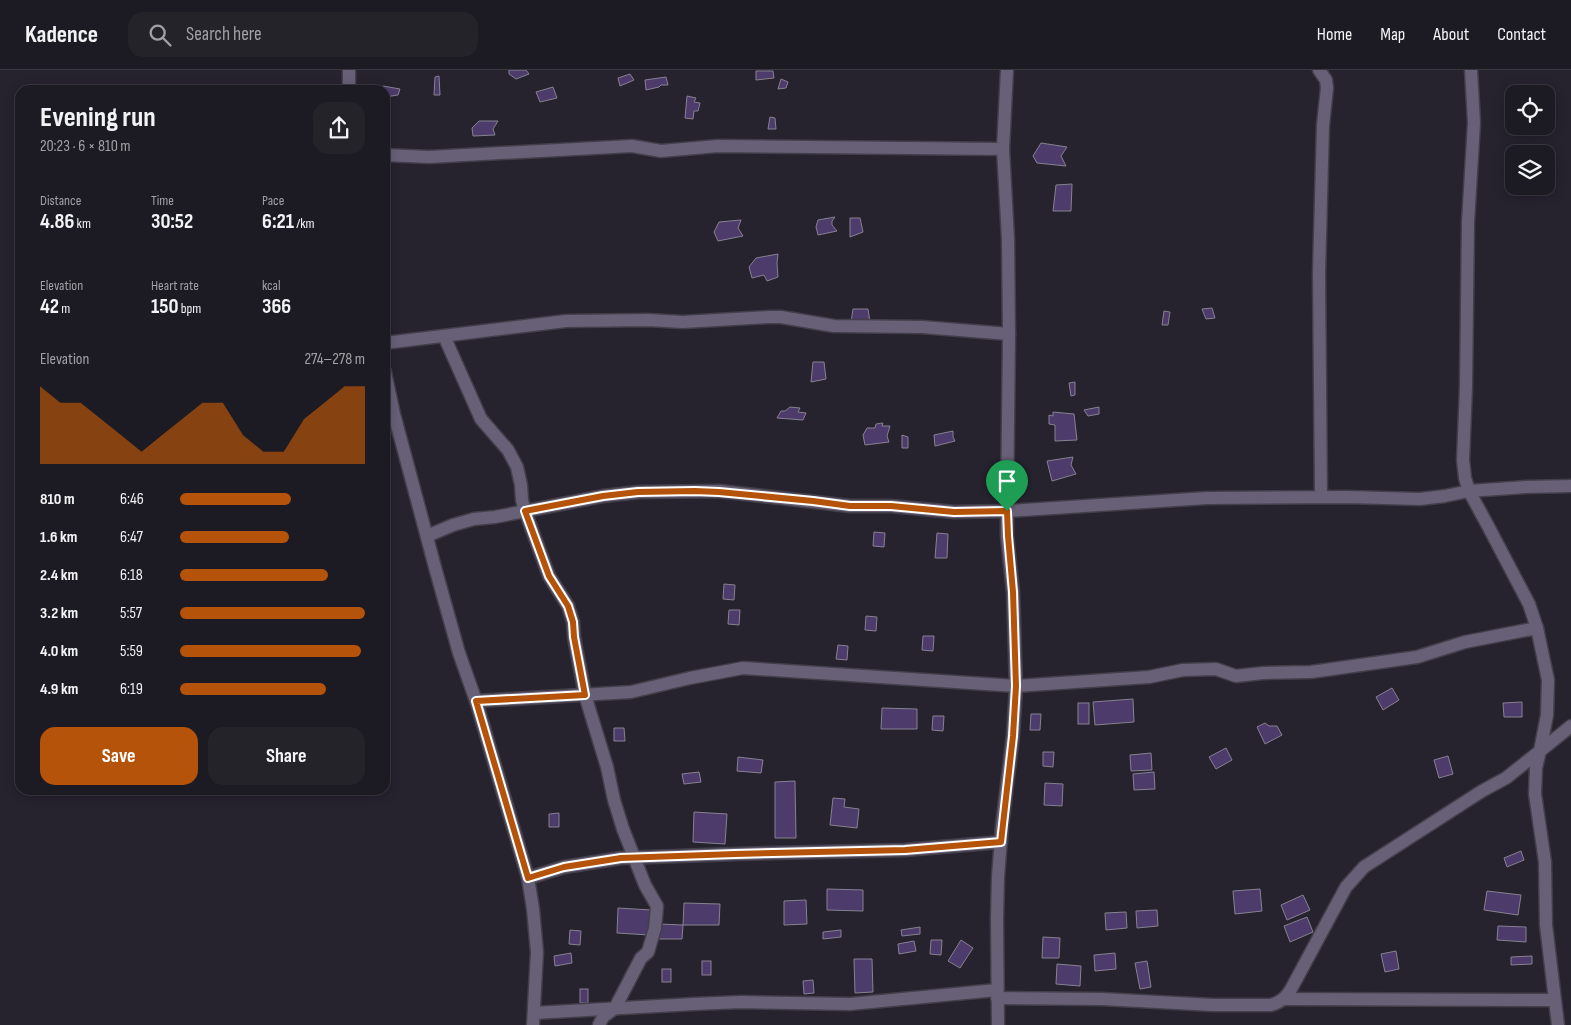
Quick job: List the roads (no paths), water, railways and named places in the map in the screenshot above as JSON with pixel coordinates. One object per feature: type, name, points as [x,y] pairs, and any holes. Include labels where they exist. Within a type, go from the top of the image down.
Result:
[{"type":"street","points":[[349,70],[349,85]]},
{"type":"street","points":[[998,1025],[997,919],[1001,842],[1013,736],[1016,686],[1013,592],[1007,511],[1008,239],[1003,149],[1007,70]]},
{"type":"street","points":[[1319,70],[1326,80],[1327,88],[1323,125],[1319,273],[1322,497]]},
{"type":"street","points":[[1472,70],[1474,124],[1468,222],[1465,478],[1469,491],[1529,604],[1537,628],[1548,680],[1547,715],[1536,768],[1535,794],[1545,862],[1546,926],[1558,1025]]},
{"type":"street","points":[[390,155],[429,157],[632,146],[661,150],[718,146],[1003,149]]},
{"type":"street","points":[[390,342],[566,320],[683,322],[769,317],[781,317],[834,326],[922,327],[1009,334]]},
{"type":"street","points":[[444,336],[481,419],[508,450],[517,467],[525,511],[549,576],[568,606],[573,622],[585,695],[607,766],[614,800],[623,829],[645,885],[657,906],[655,928],[648,952],[641,958],[615,1008],[603,1017],[599,1025]]},
{"type":"street","points":[[390,395],[459,653],[476,701],[528,878],[537,952],[534,1019],[615,1008],[741,1002],[850,1004],[997,994],[1213,1005],[1271,1005],[1284,999],[1302,970],[1346,887],[1364,867],[1482,791],[1506,778],[1571,726]]},
{"type":"street","points":[[427,536],[463,522],[603,496],[638,492],[695,491],[756,495],[850,506],[891,506],[954,512],[1007,511],[1207,498],[1322,497],[1420,499],[1469,491],[1571,486]]},
{"type":"street","points":[[476,701],[631,692],[743,668],[1016,686],[1149,677],[1183,670],[1216,669],[1236,676],[1263,673],[1311,672],[1417,657],[1465,642],[1537,628]]},
{"type":"street","points":[[528,878],[564,867],[621,858],[905,850],[1001,842]]},
{"type":"street","points":[[1284,999],[1554,1000]]}]
